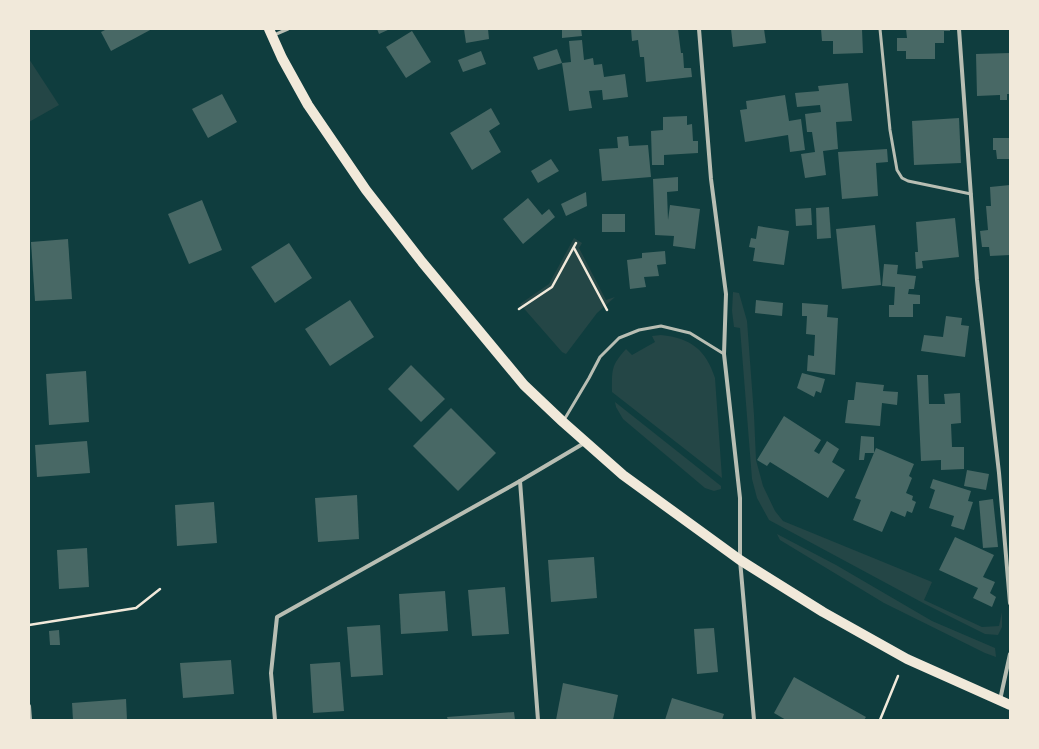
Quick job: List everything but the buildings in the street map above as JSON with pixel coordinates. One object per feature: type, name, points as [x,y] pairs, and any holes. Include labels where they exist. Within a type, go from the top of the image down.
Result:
[{"type":"main road","points":[[271,32],[282,58],[308,105],[366,190],[422,262],[524,385],[563,422],[623,475],[740,560],[823,612],[907,659],[1010,705]]},
{"type":"street","points":[[699,29],[711,179],[726,294],[724,354],[740,498],[740,560],[754,720]]},
{"type":"street","points":[[959,29],[977,280],[999,473],[1010,603]]},
{"type":"street","points":[[275,720],[271,673],[277,618],[586,442]]},
{"type":"street","points":[[520,480],[538,720]]},
{"type":"street","points":[[1000,701],[1010,654]]},
{"type":"street","points":[[29,706],[30,720]]},
{"type":"lane","points":[[271,32],[288,29]]},
{"type":"lane","points":[[880,29],[890,130],[897,170],[902,178],[908,181],[971,194]]},
{"type":"lane","points":[[563,422],[600,357],[619,338],[639,330],[661,326],[690,333],[724,354]]},
{"type":"path","points":[[518,309],[552,287],[576,243]]},
{"type":"path","points":[[574,248],[607,310]]},
{"type":"path","points":[[29,625],[136,608],[160,589]]},
{"type":"path","points":[[880,720],[898,676]]},
{"type":"shaded area","points":[[29,59],[59,105],[29,122]]},
{"type":"shaded area","points":[[574,238],[582,243],[579,248],[606,300],[615,297],[597,313],[566,354],[562,352],[520,304],[549,284]]},
{"type":"shaded area","points":[[733,292],[739,293],[747,321],[756,460],[763,486],[775,511],[783,521],[932,582],[924,600],[982,627],[999,626],[1002,612],[1002,627],[998,635],[985,634],[925,604],[769,520],[757,498],[752,479],[740,328],[734,327],[732,311]]},
{"type":"shaded area","points":[[661,335],[681,339],[696,347],[707,360],[711,368],[715,378],[722,478],[612,392],[613,368],[617,360],[626,349],[632,355],[655,342],[652,336]]},
{"type":"shaded area","points":[[615,402],[721,486],[721,489],[714,491],[705,488],[623,419],[616,407]]},
{"type":"shaded area","points":[[777,534],[836,565],[932,621],[995,648],[996,657],[884,603],[780,540]]}]
